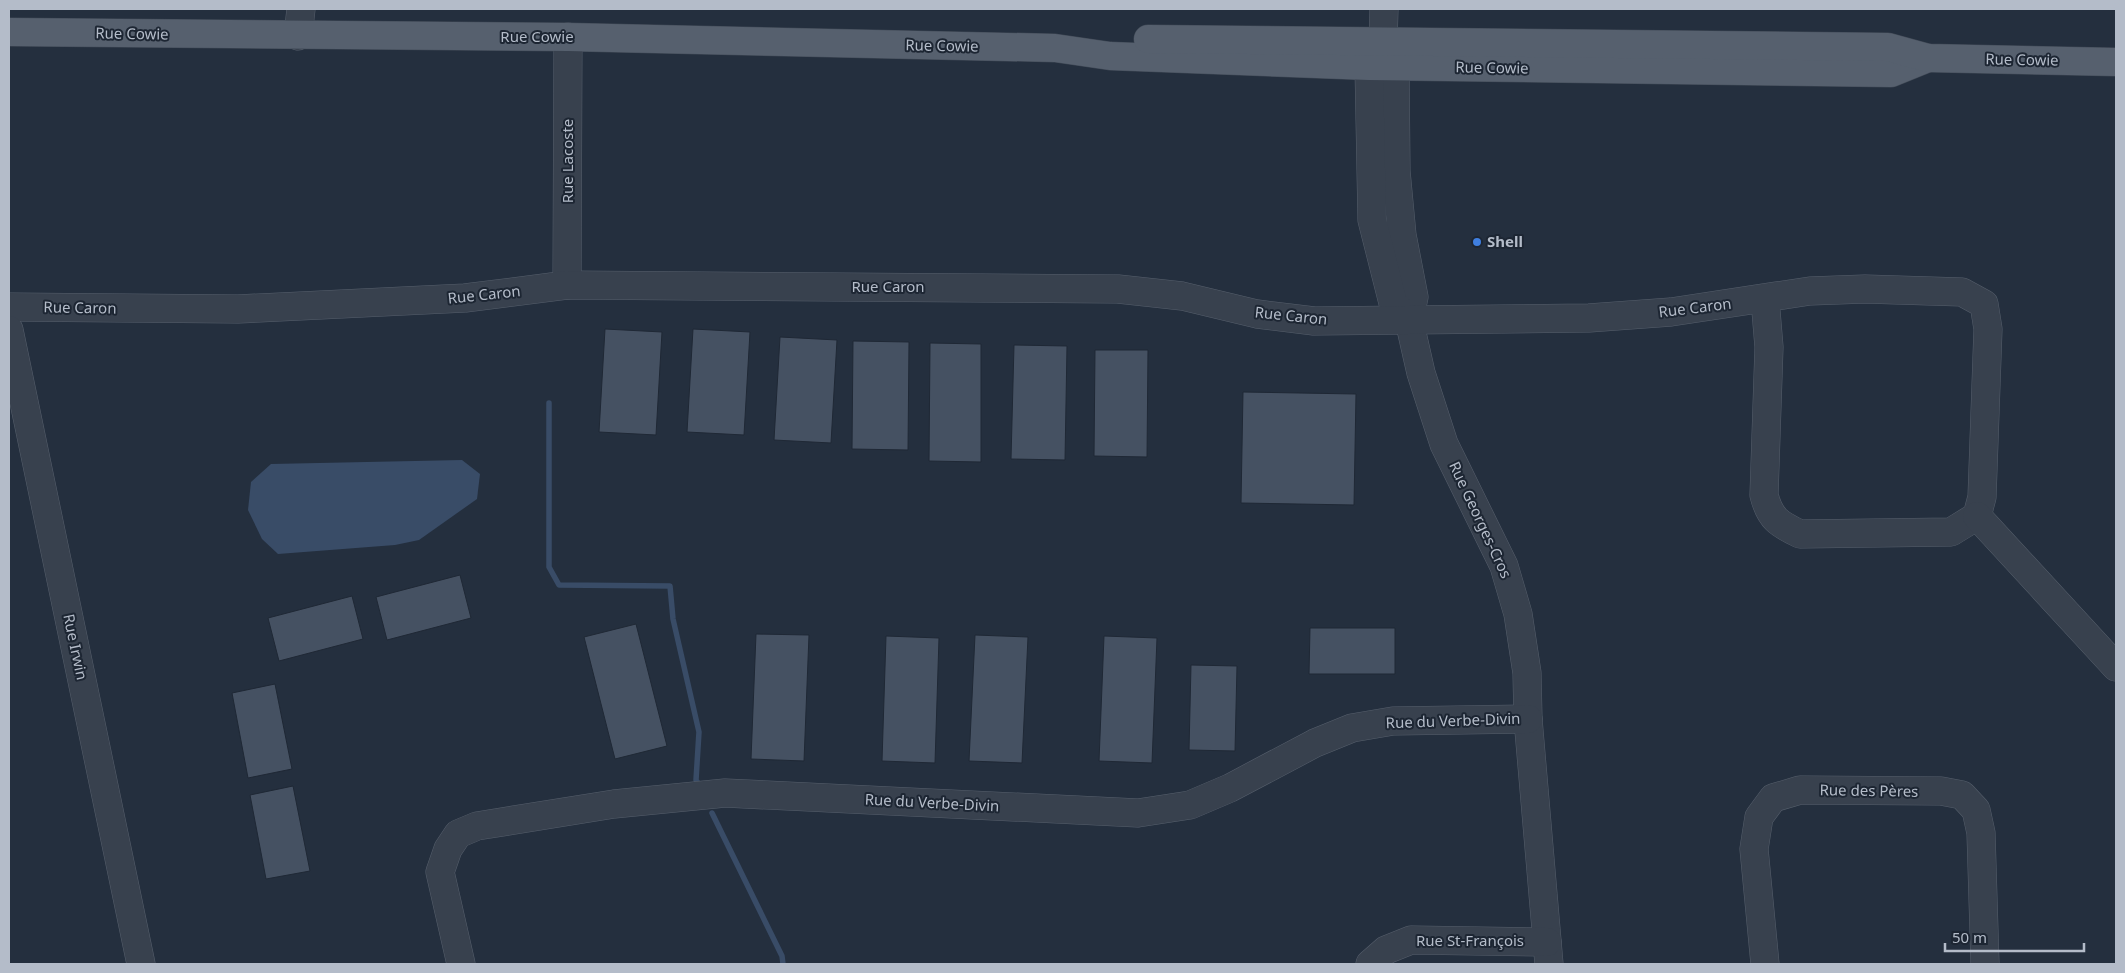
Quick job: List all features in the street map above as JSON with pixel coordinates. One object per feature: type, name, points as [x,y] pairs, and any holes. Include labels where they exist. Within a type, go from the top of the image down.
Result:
[{"type":"main road","name":"Rue Cowie","points":[[12,33],[568,37],[1055,48],[1110,39],[1383,58],[1888,47],[1928,58],[2116,62]]},
{"type":"street","points":[[298,36],[301,9]]},
{"type":"street","name":"Rue Georges-Cros","points":[[1384,9],[1385,195],[1402,236],[1414,297],[1409,320],[1421,372],[1444,444],[1504,566],[1518,614],[1527,673],[1528,719],[1548,953]]},
{"type":"street","name":"Rue Lacoste","points":[[567,285],[568,37]]},
{"type":"street","name":"Rue Caron","points":[[9,307],[238,310],[465,298],[567,285],[1118,289],[1182,296],[1257,314],[1314,321],[1589,318],[1670,312],[1810,291],[1865,289],[1962,292],[1984,304],[1988,329],[1982,497],[1977,516]]},
{"type":"street","points":[[1765,299],[1769,347],[1764,495],[1768,508],[1780,525],[1800,534],[1952,532],[1977,516],[2116,667]]},
{"type":"street","name":"Rue Irwin","points":[[9,330],[141,964]]},
{"type":"street","name":"Rue du Verbe-Divin","points":[[461,964],[440,872],[448,849],[458,834],[477,826],[614,804],[725,793],[1138,813],[1190,805],[1230,788],[1315,743],[1352,728],[1393,721],[1528,719]]},
{"type":"street","name":"Rue des Pères","points":[[1765,964],[1754,849],[1759,818],[1773,798],[1800,790],[1941,792],[1962,795],[1976,810],[1981,833],[1985,964]]},
{"type":"street","name":"Rue St-François","points":[[1370,964],[1386,950],[1411,940],[1548,953]]},
{"type":"water","points":[[462,460],[480,474],[477,499],[419,540],[395,545],[278,554],[262,539],[248,510],[251,482],[271,464]]},
{"type":"building","points":[[605,329],[662,332],[656,435],[599,432]]},
{"type":"building","points":[[693,329],[750,332],[744,435],[687,432]]},
{"type":"building","points":[[780,337],[837,340],[831,443],[774,440]]},
{"type":"building","points":[[853,341],[909,342],[908,450],[852,449]]},
{"type":"building","points":[[930,343],[981,344],[981,462],[929,461]]},
{"type":"building","points":[[1014,345],[1067,346],[1065,460],[1011,459]]},
{"type":"building","points":[[1095,350],[1148,350],[1147,457],[1094,456]]},
{"type":"building","points":[[1243,392],[1356,394],[1354,505],[1241,503]]},
{"type":"building","points":[[460,575],[471,618],[387,640],[376,597]]},
{"type":"building","points":[[352,596],[363,639],[279,661],[268,618]]},
{"type":"building","points":[[636,624],[667,746],[615,759],[584,637]]},
{"type":"building","points":[[1310,628],[1395,628],[1395,674],[1309,674]]},
{"type":"building","points":[[756,634],[809,635],[804,761],[751,759]]},
{"type":"building","points":[[975,635],[1028,637],[1022,763],[969,761]]},
{"type":"building","points":[[886,636],[939,638],[935,763],[882,761]]},
{"type":"building","points":[[1104,636],[1157,638],[1152,763],[1099,761]]},
{"type":"building","points":[[1191,665],[1237,666],[1235,751],[1189,750]]},
{"type":"building","points":[[275,684],[292,769],[248,778],[232,693]]},
{"type":"building","points":[[293,786],[310,871],[266,879],[250,795]]},
{"type":"waterway","points":[[549,403],[549,567],[559,585],[670,586],[673,619],[699,732],[696,780],[698,783]]},
{"type":"waterway","points":[[712,813],[782,956],[783,964]]},
{"type":"place","name":"Shell","points":[[1477,242]]}]
